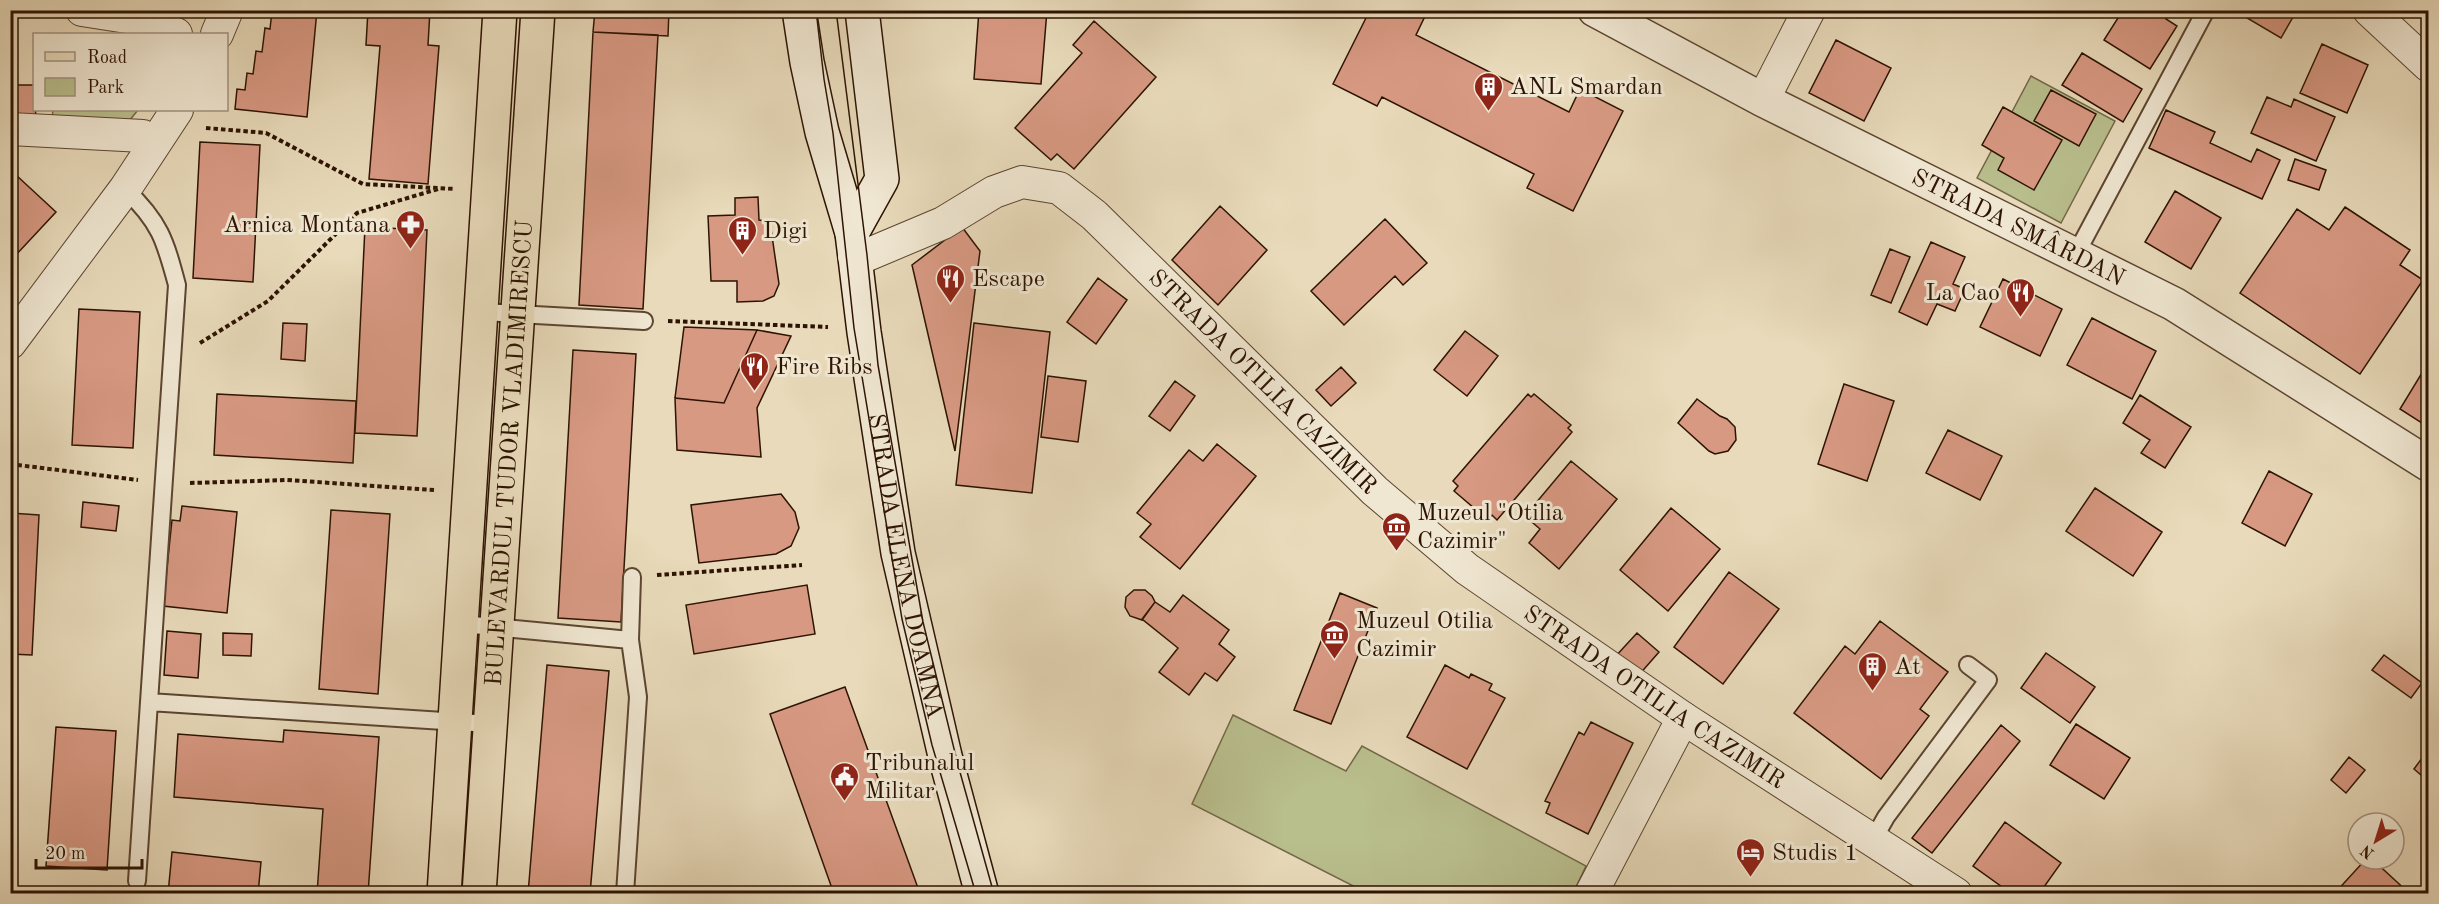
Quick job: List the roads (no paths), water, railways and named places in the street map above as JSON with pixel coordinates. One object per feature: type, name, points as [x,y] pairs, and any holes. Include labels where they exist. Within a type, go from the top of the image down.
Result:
[{"type":"main road","name":"BULEVARDUL TUDOR VLADIMIRESCU","points":[[444,894],[500,10]]},
{"type":"main road","name":"BULEVARDUL TUDOR VLADIMIRESCU","points":[[479,894],[538,10]]},
{"type":"main road","name":"STRADA ELENA DOAMNA","points":[[799,10],[822,132],[853,245],[898,553],[945,756],[982,894]]},
{"type":"main road","points":[[853,245],[882,179],[862,10]]},
{"type":"main road","name":"STRADA SMÂRDAN","points":[[1595,10],[1763,100],[2174,304],[2428,464]]},
{"type":"street","points":[[82,10],[148,15],[175,33]]},
{"type":"street","points":[[217,33],[227,10]]},
{"type":"street","points":[[1763,100],[1809,10]]},
{"type":"street","points":[[2369,10],[2428,65]]},
{"type":"street","points":[[10,129],[143,136],[166,126]]},
{"type":"street","points":[[10,343],[125,189],[166,126]]},
{"type":"street","name":"STRADA OTILIA CAZIMIR","points":[[853,245],[867,255],[933,227],[994,192],[1022,182],[1059,188],[1094,214],[1374,491],[1467,569],[1683,718],[1956,894]]},
{"type":"street","points":[[1592,894],[1683,718]]},
{"type":"lane","points":[[2076,254],[2206,10]]},
{"type":"lane","points":[[125,189],[148,211],[166,245],[177,285],[137,881]]},
{"type":"lane","points":[[482,312],[644,321]]},
{"type":"lane","points":[[625,894],[638,697],[630,640],[632,577]]},
{"type":"lane","points":[[462,624],[630,640]]},
{"type":"lane","points":[[1873,840],[1886,817],[1988,680],[1968,665]]},
{"type":"lane","points":[[149,702],[490,724]]},
{"type":"tram line","points":[[816,10],[833,133],[854,328],[902,619],[932,745],[976,894]]},
{"type":"tram line","points":[[836,10],[867,255],[878,365],[923,622],[958,765],[994,894]]},
{"type":"place","name":"ANL Smardan","points":[[1489,112]]},
{"type":"place","name":"Arnica Montana","points":[[411,250]]},
{"type":"place","name":"Digi","points":[[742,256]]},
{"type":"place","name":"Escape","points":[[951,304]]},
{"type":"place","name":"La Cao","points":[[2021,318]]},
{"type":"place","name":"Fire Ribs","points":[[755,392]]},
{"type":"place","name":"Muzeul \"Otilia Cazimir\"","points":[[1396,552]]},
{"type":"place","name":"Muzeul Otilia Cazimir","points":[[1335,660]]},
{"type":"place","name":"At","points":[[1873,692]]},
{"type":"place","name":"Tribunalul Militar","points":[[844,802]]},
{"type":"place","name":"Studis 1","points":[[1751,878]]}]
